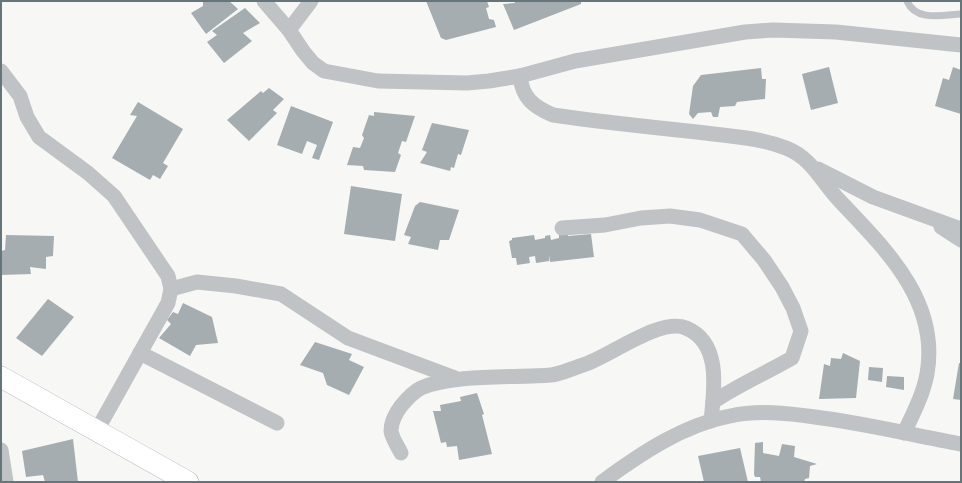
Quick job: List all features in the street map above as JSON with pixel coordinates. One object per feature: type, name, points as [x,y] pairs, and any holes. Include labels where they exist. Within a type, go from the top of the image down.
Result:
[{"type":"street","points":[[264,1],[289,30],[313,63],[324,71],[378,81],[467,83],[520,76],[575,61],[745,32],[773,30],[836,32],[961,45]]},
{"type":"street","points":[[289,30],[311,1]]},
{"type":"street","points":[[1,71],[20,96],[27,117],[39,137],[88,173],[114,196],[168,276],[171,289],[168,303],[96,432]]},
{"type":"street","points":[[520,76],[521,87],[525,96],[540,110],[553,115],[752,139],[797,153],[813,166],[835,179],[873,197],[961,229]]},
{"type":"street","points":[[813,166],[833,195],[898,265],[911,286],[918,302],[928,340],[927,373],[921,396],[904,433]]},
{"type":"street","points":[[562,228],[605,226],[641,218],[670,216],[700,220],[742,234],[764,260],[782,287],[793,308],[801,331],[792,358],[761,376],[728,392],[713,402]]},
{"type":"street","points":[[925,216],[961,240]]},
{"type":"street","points":[[171,289],[197,282],[236,286],[281,294],[348,338],[460,380]]},
{"type":"street","points":[[401,453],[391,432],[392,426],[397,412],[406,399],[420,388],[438,382],[553,375],[591,363],[652,331],[674,326],[686,328],[705,344],[710,354],[713,371],[713,402],[711,421]]},
{"type":"street","points":[[140,353],[277,423]]},
{"type":"street","points":[[1,377],[96,432],[188,482]]},
{"type":"street","points":[[602,482],[651,449],[711,421],[731,415],[773,412],[831,419],[961,444]]},
{"type":"street","points":[[1,450],[6,482]]},
{"type":"lane","points":[[907,1],[916,13],[926,15],[961,14]]},
{"type":"building","points":[[203,1],[229,1],[238,9],[206,34],[191,13],[203,6]]},
{"type":"building","points":[[426,1],[487,1],[489,7],[486,8],[489,19],[494,20],[496,27],[446,40],[441,38]]},
{"type":"building","points":[[514,1],[581,1],[581,4],[514,30],[503,4],[515,3]]},
{"type":"building","points":[[245,8],[260,23],[243,33],[252,41],[224,63],[207,42],[217,35],[212,31]]},
{"type":"building","points":[[829,67],[838,103],[811,110],[802,74]]},
{"type":"building","points":[[953,67],[961,70],[961,114],[935,106],[943,78],[949,80]]},
{"type":"building","points":[[761,68],[762,79],[766,79],[765,99],[737,102],[735,106],[720,107],[718,117],[713,117],[711,112],[698,113],[693,119],[689,114],[693,86],[701,75]]},
{"type":"building","points":[[269,88],[284,99],[273,110],[277,113],[249,141],[227,120],[261,91],[263,93]]},
{"type":"building","points":[[138,102],[183,129],[163,163],[168,166],[160,179],[153,175],[150,180],[112,158],[137,116],[130,115]]},
{"type":"building","points":[[291,106],[333,122],[319,160],[312,158],[317,145],[307,141],[302,154],[277,145]]},
{"type":"building","points":[[374,112],[415,116],[406,142],[402,141],[398,153],[401,155],[395,172],[364,170],[363,166],[347,165],[353,147],[360,148],[364,138],[362,135],[369,115],[374,116]]},
{"type":"building","points":[[432,123],[469,130],[461,155],[458,154],[454,168],[451,167],[450,171],[420,163],[427,152],[422,150]]},
{"type":"building","points":[[351,186],[402,194],[395,241],[344,234]]},
{"type":"building","points":[[420,202],[459,210],[449,240],[440,240],[438,250],[408,244],[411,237],[404,235],[415,206]]},
{"type":"building","points":[[568,233],[568,236],[591,234],[594,257],[550,262],[549,255],[549,261],[536,263],[535,256],[529,257],[530,263],[517,265],[516,258],[512,258],[509,241],[512,240],[512,238],[534,235],[535,240],[545,238],[545,236],[550,235],[551,240],[559,238],[559,235]]},
{"type":"building","points":[[6,235],[54,236],[53,256],[46,257],[46,269],[30,267],[31,274],[1,275],[1,251],[5,250]]},
{"type":"building","points":[[48,299],[74,317],[42,356],[16,338]]},
{"type":"building","points":[[183,303],[212,317],[218,343],[196,345],[190,356],[159,338],[171,324],[167,320],[173,312],[178,314]]},
{"type":"building","points":[[315,342],[352,354],[349,360],[364,367],[349,395],[327,385],[323,373],[300,365]]},
{"type":"building","points":[[843,353],[860,361],[856,398],[819,399],[824,364],[830,366],[831,358],[841,359]]},
{"type":"building","points":[[959,363],[961,363],[961,400],[953,399]]},
{"type":"building","points":[[869,367],[883,368],[882,382],[868,380]]},
{"type":"building","points":[[887,376],[904,377],[904,390],[886,387]]},
{"type":"building","points":[[477,393],[484,414],[482,415],[492,454],[459,460],[457,446],[447,447],[446,442],[441,443],[433,411],[441,411],[440,405],[461,401],[460,397]]},
{"type":"building","points":[[73,439],[78,482],[45,482],[43,475],[26,477],[22,451]]},
{"type":"building","points":[[763,442],[763,453],[779,456],[782,444],[795,446],[794,457],[817,464],[810,466],[809,478],[805,479],[804,482],[761,482],[760,477],[755,477],[754,474],[755,443]]},
{"type":"building","points":[[740,448],[748,482],[704,482],[698,456]]}]
